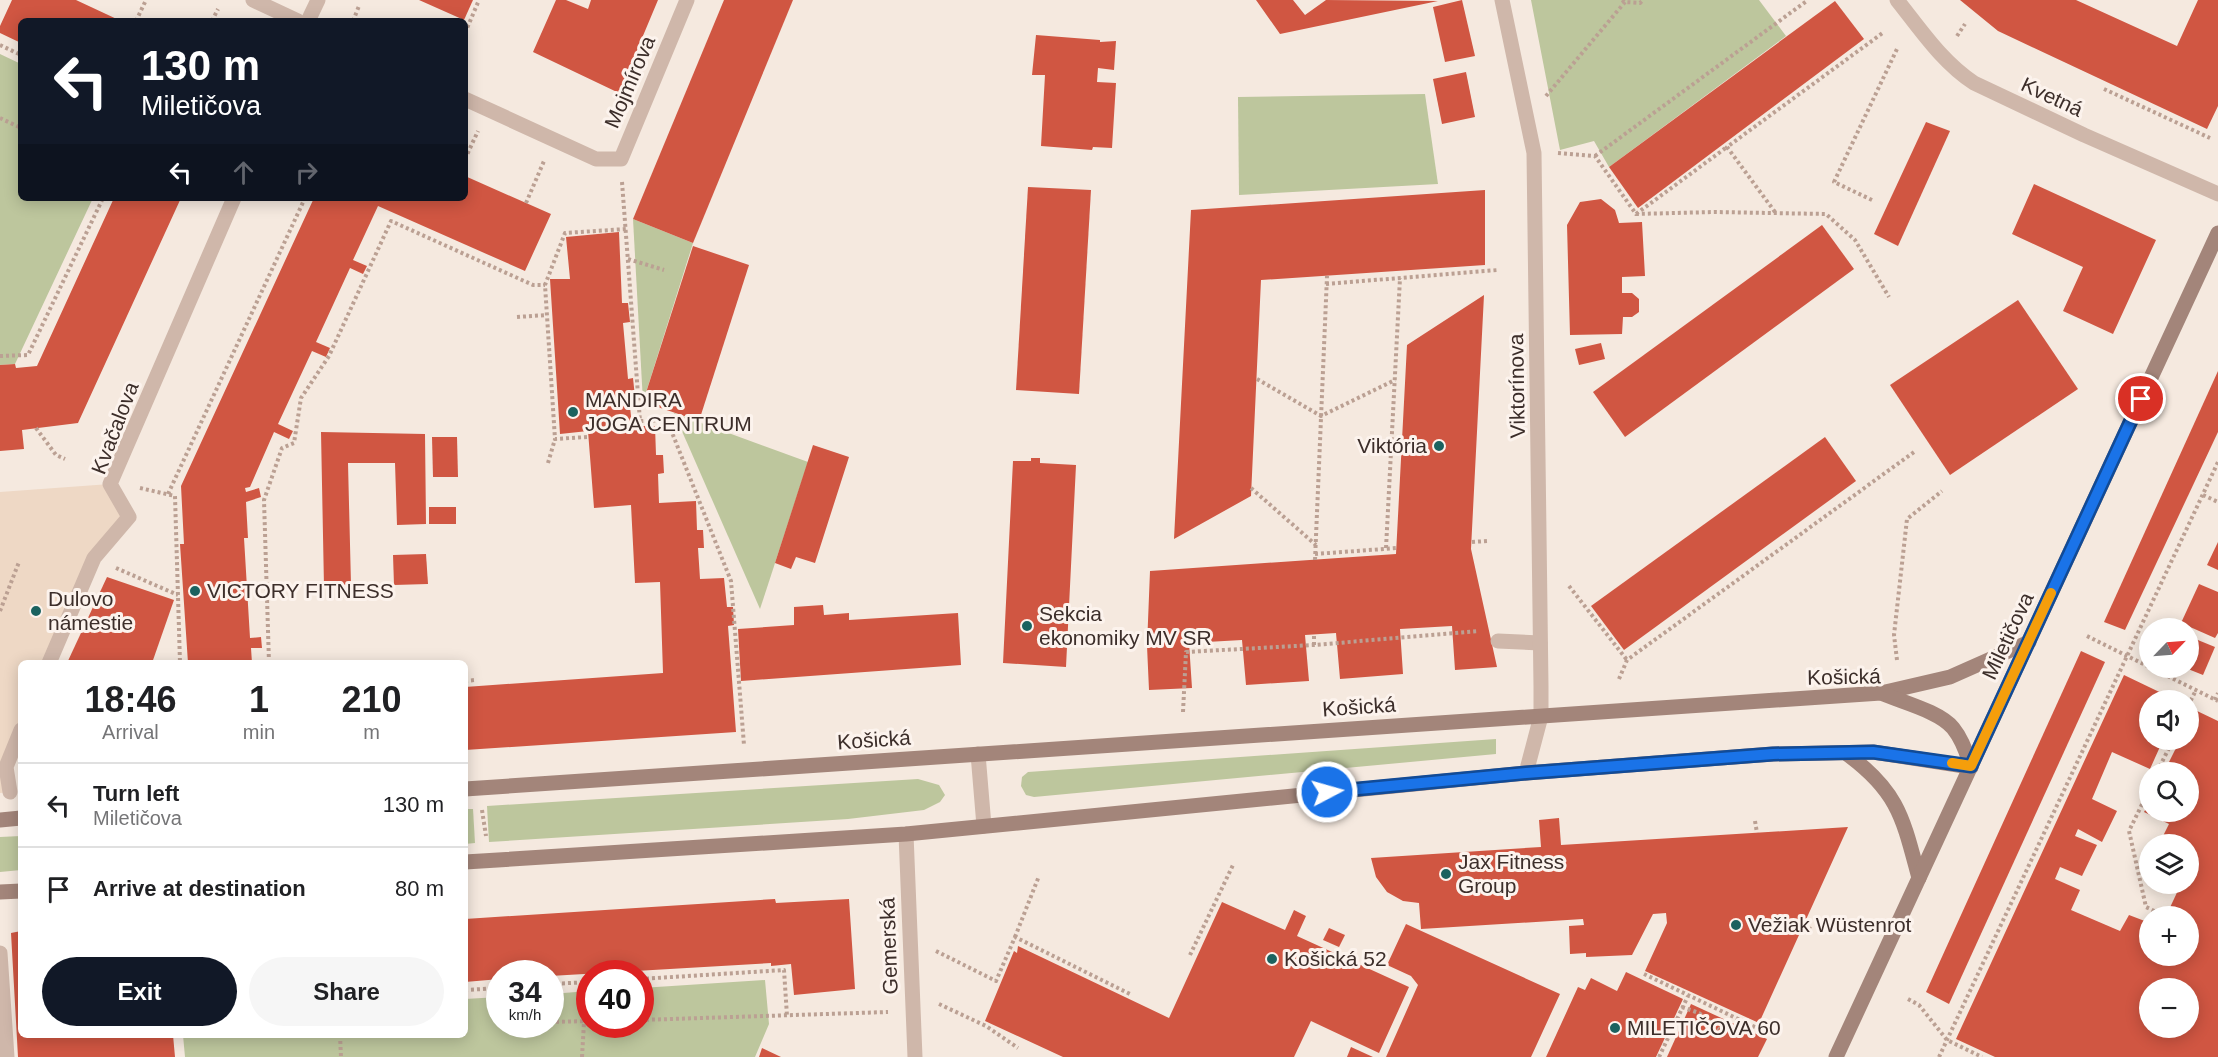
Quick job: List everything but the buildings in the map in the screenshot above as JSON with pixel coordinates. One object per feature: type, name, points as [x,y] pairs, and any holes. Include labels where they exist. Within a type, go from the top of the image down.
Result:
[{"type":"street","points":[[253,0],[292,18]]},
{"type":"street","points":[[309,18],[318,0]]},
{"type":"street","name":"Mojmírova","points":[[468,100],[596,159],[621,159],[687,0]]},
{"type":"street","name":"Viktorínova","points":[[1502,0],[1534,153],[1541,716],[1526,773]]},
{"type":"street","name":"Kvetná","points":[[1897,0],[1941,56],[1974,83],[2218,194]]},
{"type":"street","name":"Kvačalova","points":[[129,517],[110,484],[233,201]]},
{"type":"street","name":"Miletičova","points":[[1836,1057],[2218,233]]},
{"type":"street","points":[[51,660],[94,558],[129,517]]},
{"type":"street","points":[[1498,641],[1540,643]]},
{"type":"street","points":[[1881,693],[1950,677],[2029,642]]},
{"type":"street","name":"Košická","points":[[472,788],[1881,693],[1942,718],[1960,738],[1971,766]]},
{"type":"street","points":[[10,792],[6,767],[18,737]]},
{"type":"street","points":[[468,862],[906,834],[1526,773],[1773,754],[1873,752],[1971,766]]},
{"type":"street","points":[[978,754],[984,826]]},
{"type":"street","points":[[1847,754],[1863,766],[1891,797],[1902,815],[1919,878]]},
{"type":"street","points":[[0,820],[18,818]]},
{"type":"street","name":"Gemerská","points":[[906,834],[915,1057]]},
{"type":"street","points":[[0,893],[18,891]]},
{"type":"street","points":[[0,953],[7,1057]]},
{"type":"path","points":[[137,18],[146,0]]},
{"type":"path","points":[[468,26],[479,0]]},
{"type":"path","points":[[1528,118],[1624,1],[1640,3],[1643,0]]},
{"type":"path","points":[[1534,153],[1595,156],[1808,0]]},
{"type":"path","points":[[354,18],[359,6]]},
{"type":"path","points":[[214,18],[218,9]]},
{"type":"path","points":[[1636,214],[1884,32]]},
{"type":"path","points":[[0,45],[18,54]]},
{"type":"path","points":[[1872,200],[1834,183],[1897,49]]},
{"type":"path","points":[[2104,89],[2210,138]]},
{"type":"path","points":[[0,118],[18,127]]},
{"type":"path","points":[[468,152],[478,130]]},
{"type":"path","points":[[1727,147],[1776,212]]},
{"type":"path","points":[[1595,156],[1636,214]]},
{"type":"path","points":[[621,159],[640,421],[666,420],[731,581],[745,770]]},
{"type":"path","points":[[526,203],[544,160]]},
{"type":"path","points":[[0,356],[28,355],[102,201]]},
{"type":"path","points":[[168,494],[304,201]]},
{"type":"path","points":[[1636,214],[1776,212],[1826,214],[1855,240],[1889,297]]},
{"type":"path","points":[[269,660],[264,500],[282,448],[294,443],[302,398],[329,356],[391,221],[533,285],[545,285]]},
{"type":"path","points":[[548,464],[555,440],[545,285],[565,233],[626,229]]},
{"type":"path","points":[[628,259],[664,270]]},
{"type":"path","points":[[1326,284],[1498,270]]},
{"type":"path","points":[[1315,560],[1327,276]]},
{"type":"path","points":[[1386,548],[1400,278]]},
{"type":"path","points":[[517,317],[547,315]]},
{"type":"path","points":[[1257,380],[1321,416]]},
{"type":"path","points":[[1321,416],[1395,380]]},
{"type":"path","points":[[36,428],[56,454],[65,459]]},
{"type":"path","points":[[555,440],[586,437]]},
{"type":"path","points":[[1619,679],[1627,660],[1914,452]]},
{"type":"path","points":[[1939,1057],[2218,462]]},
{"type":"path","points":[[129,517],[141,487],[175,496],[180,660]]},
{"type":"path","points":[[1251,488],[1316,546]]},
{"type":"path","points":[[1897,660],[1894,635],[1907,519],[1942,491]]},
{"type":"path","points":[[2203,495],[2218,502]]},
{"type":"path","points":[[1472,542],[1487,541]]},
{"type":"path","points":[[1315,554],[1397,548]]},
{"type":"path","points":[[94,558],[178,595]]},
{"type":"path","points":[[0,612],[19,562]]},
{"type":"path","points":[[1569,586],[1627,660]]},
{"type":"path","points":[[1183,712],[1186,652],[1314,645],[1485,630]]},
{"type":"path","points":[[1314,635],[1314,645]]},
{"type":"path","points":[[2087,636],[2196,690]]},
{"type":"path","points":[[468,681],[475,680]]},
{"type":"path","points":[[2199,691],[2217,700],[2218,693]]},
{"type":"path","points":[[472,788],[489,860]]},
{"type":"path","points":[[2139,811],[2129,831],[2146,906]]},
{"type":"path","points":[[1755,821],[1757,833]]},
{"type":"path","points":[[1190,955],[1233,865]]},
{"type":"path","points":[[936,951],[996,981],[1040,876]]},
{"type":"path","points":[[1804,926],[1811,929]]},
{"type":"path","points":[[1015,937],[1132,995]]},
{"type":"path","points":[[654,978],[784,970],[787,1016]]},
{"type":"path","points":[[1644,974],[1761,1030]]},
{"type":"path","points":[[468,990],[486,988]]},
{"type":"path","points":[[1659,1057],[1688,996]]},
{"type":"path","points":[[1908,999],[1919,1005],[1947,1040],[1982,1057]]},
{"type":"path","points":[[939,1004],[986,1026],[1018,1048]]},
{"type":"path","points":[[1682,1007],[1699,1013],[1719,1029]]},
{"type":"path","points":[[654,1020],[892,1012]]},
{"type":"path","points":[[340,1038],[341,1057]]},
{"type":"path","points":[[582,1057],[585,1038]]},
{"type":"green space","points":[[1531,0],[1759,0],[1786,36],[1609,167],[1594,141],[1560,150]]},
{"type":"green space","points":[[0,54],[18,63],[18,201],[92,201],[15,364],[0,365]]},
{"type":"green space","points":[[1425,94],[1438,184],[1239,195],[1238,97]]},
{"type":"green space","points":[[633,219],[693,243],[643,402]]},
{"type":"green space","points":[[674,413],[808,462],[760,609]]},
{"type":"green space","points":[[1496,739],[1496,754],[1034,797],[1026,795],[1021,786],[1022,777],[1028,772]]},
{"type":"green space","points":[[918,779],[939,785],[945,795],[940,802],[924,810],[848,819],[489,842],[487,806]]},
{"type":"green space","points":[[468,809],[473,809],[475,843],[468,844]]},
{"type":"green space","points":[[18,836],[18,870],[0,872],[0,837]]},
{"type":"green space","points":[[765,980],[769,1024],[755,1057],[185,1057],[183,1038],[468,1038],[468,999],[486,998],[486,1038],[564,1038],[564,993],[576,992],[576,1038],[654,1038],[654,987]]},
{"type":"shaded area","name":"Dulovo námestie","points":[[110,484],[129,517],[94,558],[50,660],[18,660],[18,737],[6,767],[10,792],[0,793],[0,492]]},
{"type":"slow traffic","points":[[1952,763],[1971,766],[2051,593]]},
{"type":"place","name":"MANDIRA JOGA CENTRUM","points":[[573,412]]},
{"type":"place","name":"Viktória","points":[[1439,446]]},
{"type":"place","name":"VICTORY FITNESS","points":[[195,591]]},
{"type":"place","name":"Dulovo námestie","points":[[36,611]]},
{"type":"place","name":"Sekcia ekonomiky MV SR","points":[[1027,626]]},
{"type":"place","name":"Jax Fitness Group","points":[[1446,874]]},
{"type":"place","name":"Vežiak Wüstenrot","points":[[1736,925]]},
{"type":"place","name":"Košická 52","points":[[1272,959]]},
{"type":"place","name":"MILETIČOVA 60","points":[[1615,1028]]},
{"type":"route","points":[[1327,792],[1702,758],[1773,754],[1873,752],[1971,766],[2141,399]]}]
